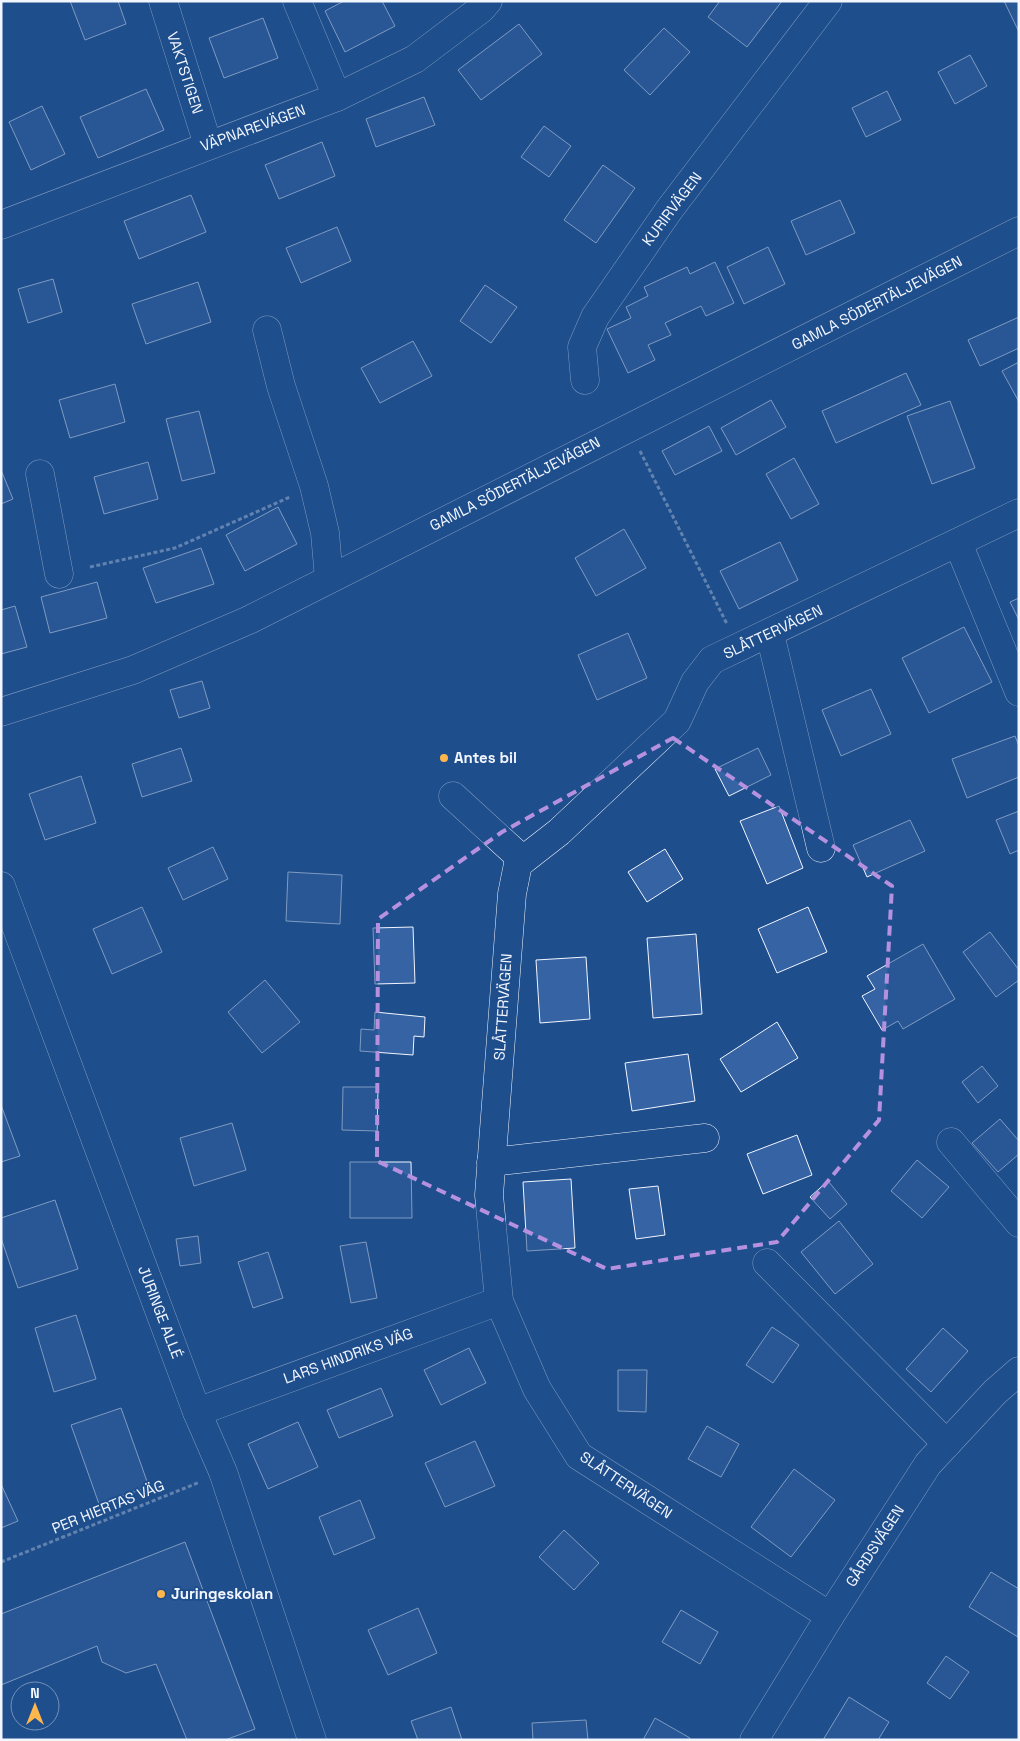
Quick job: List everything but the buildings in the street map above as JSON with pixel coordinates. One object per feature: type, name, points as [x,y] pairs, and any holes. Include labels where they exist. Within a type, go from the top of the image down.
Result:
[{"type":"street","name":"VAKTSTIGEN","points":[[163,1],[208,145]]},
{"type":"street","points":[[297,1],[338,97]]},
{"type":"street","name":"VÄPNAREVÄGEN","points":[[1,225],[338,97],[415,59],[488,1]]},
{"type":"street","name":"KURIRVÄGEN","points":[[584,380],[582,347],[595,317],[669,210],[828,1]]},
{"type":"street","name":"GAMLA SÖDERTÄLJEVÄGEN","points":[[1,712],[133,670],[249,620],[1019,231]]},
{"type":"street","points":[[267,330],[281,386],[314,486],[325,533],[329,579]]},
{"type":"street","points":[[40,474],[59,574]]},
{"type":"street","name":"SLÅTTERVÄGEN","points":[[830,1616],[579,1456],[537,1390],[498,1301],[489,1195],[512,894],[518,864],[559,832],[677,721],[695,682],[712,660],[740,649],[1019,513]]},
{"type":"street","points":[[958,543],[1019,692]]},
{"type":"street","points":[[770,634],[821,848]]},
{"type":"street","points":[[453,796],[523,860]]},
{"type":"street","name":"JURINGE ALLÉ","points":[[1,886],[197,1412],[223,1472],[312,1740]]},
{"type":"street","points":[[491,1162],[705,1138]]},
{"type":"street","points":[[951,1142],[1019,1223]]},
{"type":"street","points":[[767,1263],[947,1444]]},
{"type":"street","name":"LARS HINDRIKS VÄG","points":[[197,1412],[498,1301]]},
{"type":"street","name":"GÅRDSVÄGEN","points":[[754,1740],[830,1616],[928,1464],[995,1392],[1019,1371]]},
{"type":"path","points":[[628,428],[740,649]]},
{"type":"path","points":[[90,567],[174,548],[314,486]]},
{"type":"path","name":"PER HIERTAS VÄG","points":[[1,1562],[223,1472]]},
{"type":"highlighted area","points":[[673,738],[892,886],[879,1120],[777,1242],[607,1269],[377,1161],[378,919],[502,832]]},
{"type":"place","name":"Antes bil","points":[[444,758]]},
{"type":"place","name":"Juringeskolan","points":[[161,1594]]}]
